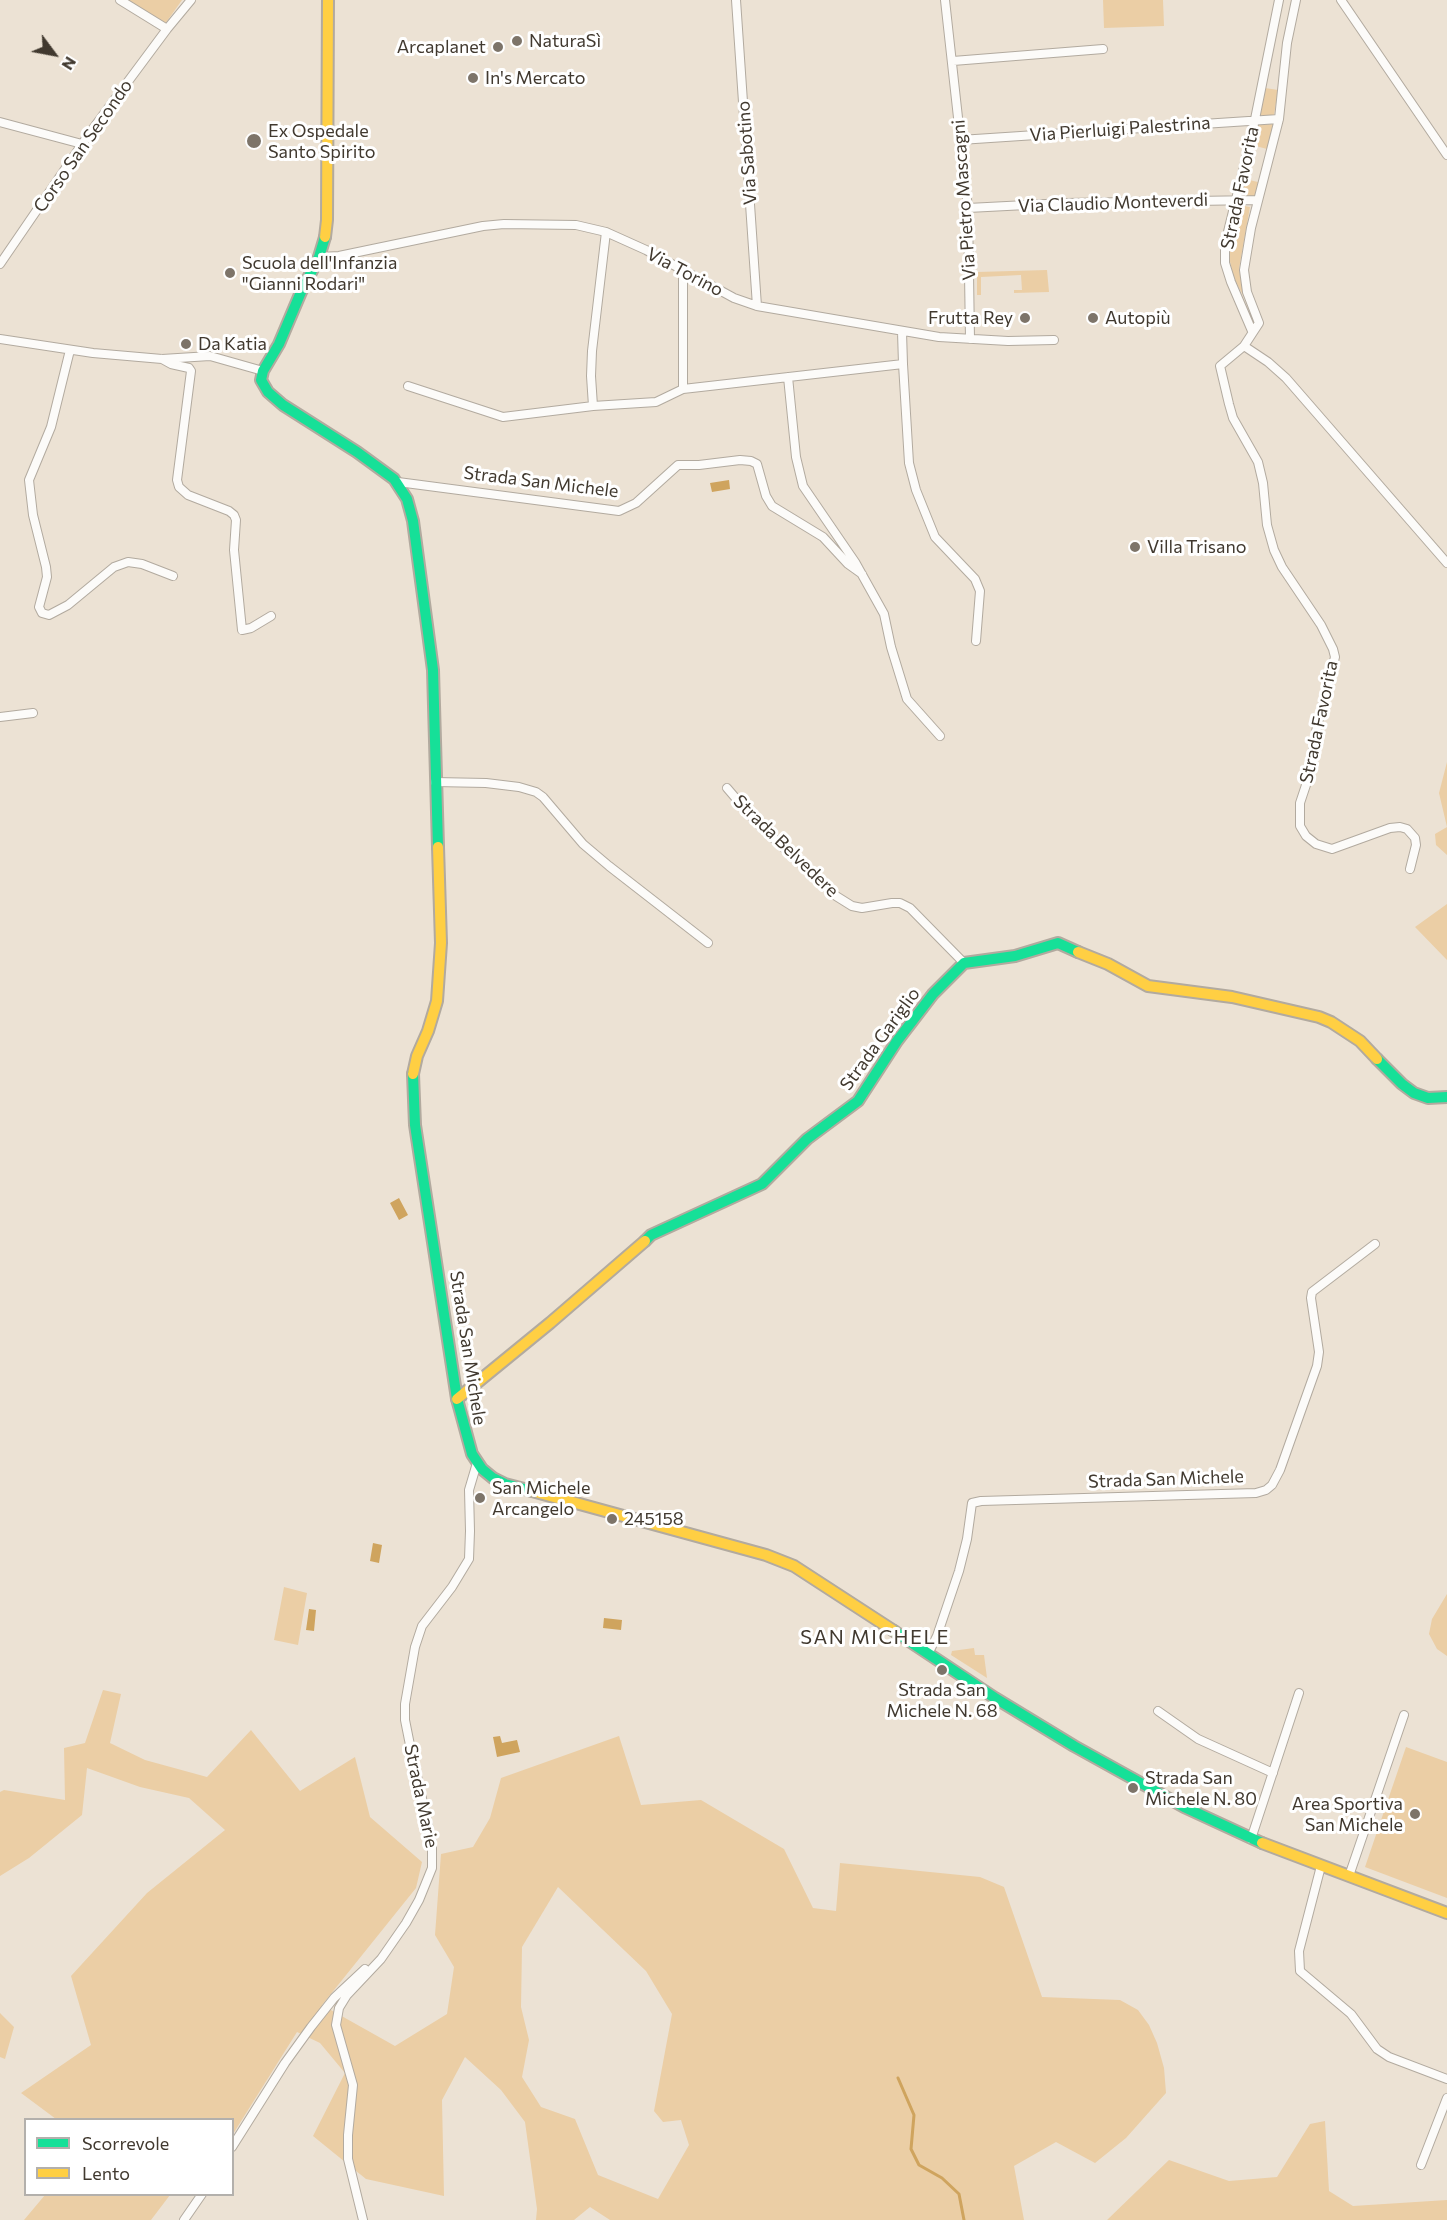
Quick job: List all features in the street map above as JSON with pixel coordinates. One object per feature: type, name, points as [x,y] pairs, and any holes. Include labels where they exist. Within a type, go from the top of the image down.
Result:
[{"type":"street","points":[[120,0],[167,29]]},
{"type":"street","name":"Corso San Secondo","points":[[0,264],[82,144],[191,0]]},
{"type":"street","points":[[0,339],[70,350],[162,359],[210,356],[263,371],[279,344],[319,257],[327,220],[328,0]]},
{"type":"street","name":"Via Sabotino","points":[[736,0],[757,306]]},
{"type":"street","name":"Via Pietro Mascagni","points":[[945,0],[968,208],[970,339]]},
{"type":"street","name":"Strada Favorita","points":[[1252,331],[1225,263],[1226,244],[1255,120],[1279,0]]},
{"type":"street","name":"Strada Favorita","points":[[1296,0],[1287,44],[1279,119],[1258,200],[1244,270],[1247,292],[1259,323],[1244,346],[1220,366],[1233,418],[1258,462],[1263,483],[1267,525],[1274,550],[1282,567],[1321,625],[1335,657],[1317,726],[1310,776],[1300,803],[1300,826],[1306,836],[1316,844],[1332,849],[1390,828],[1407,829],[1415,838],[1416,845],[1410,869]]},
{"type":"street","points":[[1341,0],[1447,155]]},
{"type":"street","points":[[1270,41],[1287,44]]},
{"type":"street","points":[[953,61],[1102,49]]},
{"type":"street","name":"Via Pierluigi Palestrina","points":[[960,140],[1279,119]]},
{"type":"street","points":[[0,122],[82,144]]},
{"type":"street","name":"Via Claudio Monteverdi","points":[[968,208],[1065,203],[1258,200]]},
{"type":"street","name":"Via Torino","points":[[319,257],[339,256],[483,226],[576,225],[606,232],[734,298],[757,306],[902,332],[970,339],[1054,340]]},
{"type":"street","points":[[593,406],[592,351],[606,232]]},
{"type":"street","points":[[683,270],[683,389]]},
{"type":"street","points":[[902,332],[909,463],[915,490],[935,537],[978,585],[980,603],[976,641]]},
{"type":"street","points":[[1244,346],[1268,362],[1286,378],[1447,563]]},
{"type":"street","points":[[70,350],[51,427],[29,480],[33,515],[47,577],[39,607],[42,613],[49,615],[68,605],[114,567],[128,562],[142,564],[173,576]]},
{"type":"street","points":[[162,359],[171,364],[189,368],[191,371],[177,480],[179,487],[188,495],[234,515],[236,520],[234,550],[242,630],[245,631],[272,616]]},
{"type":"street","points":[[408,386],[503,417],[593,406],[656,402],[683,389],[903,364]]},
{"type":"street","name":"Strada San Michele","points":[[263,371],[262,383],[268,392],[283,405],[357,452],[398,482],[407,499],[413,521],[431,656],[435,708],[435,782],[441,922],[439,988],[434,1014],[414,1068],[412,1089],[415,1125],[457,1399],[464,1431],[477,1464]]},
{"type":"street","points":[[788,377],[796,457],[803,486],[861,574],[884,614],[891,647],[907,699],[940,736]]},
{"type":"street","name":"Strada San Michele","points":[[398,482],[619,511],[636,503],[678,465],[751,461],[757,464],[766,496],[772,506],[823,537],[848,564],[861,574]]},
{"type":"street","points":[[0,717],[33,713]]},
{"type":"street","points":[[435,782],[486,783],[519,787],[536,792],[592,851],[708,943]]},
{"type":"street","name":"Strada Belvedere","points":[[727,788],[757,823],[836,896],[852,906],[862,908],[900,903],[910,908],[964,963]]},
{"type":"street","points":[[964,963],[1015,956],[1058,943],[1108,964],[1148,986],[1232,997],[1331,1022],[1360,1041],[1402,1084],[1414,1093],[1428,1098],[1447,1097]]},
{"type":"street","name":"Strada Gariglio","points":[[457,1399],[550,1323],[651,1235],[762,1184],[807,1138],[858,1101],[897,1041],[933,994],[964,963]]},
{"type":"street","name":"Strada San Michele","points":[[928,1654],[937,1636],[959,1571],[967,1539],[972,1503],[1256,1493],[1272,1485],[1280,1470],[1317,1366],[1319,1352],[1312,1292],[1375,1244]]},
{"type":"street","points":[[477,1464],[493,1478],[505,1484],[784,1561],[1074,1746],[1184,1807],[1251,1839],[1447,1913]]},
{"type":"street","name":"Strada Marie","points":[[363,2220],[348,2159],[353,2085],[336,2025],[339,2008],[347,1995],[381,1959],[406,1923],[419,1900],[432,1868],[432,1843],[405,1720],[405,1704],[415,1647],[422,1626],[452,1587],[469,1559],[469,1490],[477,1464]]},
{"type":"street","points":[[1251,1839],[1299,1693]]},
{"type":"street","points":[[1158,1711],[1198,1739],[1273,1773]]},
{"type":"street","points":[[1349,1876],[1404,1715]]},
{"type":"street","points":[[1321,1866],[1299,1951],[1300,1971],[1351,2014],[1377,2049],[1389,2057],[1447,2079]]},
{"type":"street","points":[[234,2144],[285,2063],[311,2027],[334,1998],[363,1970],[373,1967]]},
{"type":"street","points":[[1421,2165],[1447,2098]]},
{"type":"street","points":[[184,2220],[201,2196]]},
{"type":"shaded area","points":[[127,0],[182,0],[165,24]]},
{"type":"shaded area","points":[[1103,0],[1163,0],[1164,26],[1104,28]]},
{"type":"shaded area","points":[[1265,88],[1278,90],[1274,115],[1260,115]]},
{"type":"shaded area","points":[[1273,124],[1267,149],[1252,145],[1257,125]]},
{"type":"shaded area","points":[[1245,179],[1258,182],[1255,197],[1241,196]]},
{"type":"shaded area","points":[[1239,205],[1250,207],[1239,269],[1244,297],[1234,279],[1228,253]]},
{"type":"shaded area","points":[[1047,270],[1049,292],[1014,293],[1014,290],[1022,290],[1021,275],[981,277],[981,295],[977,295],[977,272]]},
{"type":"shaded area","points":[[729,480],[730,489],[712,492],[710,483]]},
{"type":"shaded area","points":[[1447,762],[1447,827],[1439,793]]},
{"type":"shaded area","points":[[1447,827],[1447,855],[1436,845],[1435,834]]},
{"type":"shaded area","points":[[1447,904],[1447,960],[1415,927]]},
{"type":"shaded area","points":[[399,1198],[408,1215],[399,1220],[390,1203]]},
{"type":"shaded area","points":[[373,1543],[382,1545],[379,1563],[370,1561]]},
{"type":"shaded area","points":[[284,1587],[307,1593],[298,1645],[274,1640]]},
{"type":"shaded area","points":[[1447,1594],[1447,1656],[1437,1649],[1429,1634],[1432,1619]]},
{"type":"shaded area","points":[[309,1609],[316,1610],[314,1631],[306,1630]]},
{"type":"shaded area","points":[[604,1618],[622,1620],[621,1630],[603,1628]]},
{"type":"shaded area","points":[[974,1648],[975,1655],[984,1655],[987,1678],[951,1655],[952,1651]]},
{"type":"shaded area","points":[[103,1690],[121,1694],[110,1743],[145,1760],[207,1777],[251,1730],[300,1791],[355,1757],[370,1817],[422,1862],[416,1888],[322,2005],[395,2046],[447,2014],[454,1967],[435,1935],[441,1854],[473,1847],[490,1818],[501,1778],[619,1736],[641,1805],[701,1800],[784,1849],[813,1908],[836,1911],[840,1863],[980,1877],[1004,1887],[1042,1997],[1120,2000],[1138,2010],[1149,2025],[1157,2043],[1164,2068],[1166,2093],[1126,2138],[1095,2163],[1056,2142],[1014,2166],[1024,2220],[610,2220],[590,2207],[574,2220],[536,2220],[537,2209],[525,2122],[501,2090],[465,2057],[442,2100],[444,2196],[366,2179],[313,2136],[345,2073],[320,2043],[297,2032],[234,2132],[234,2118],[55,2118],[21,2093],[91,2045],[71,1976],[147,1893],[225,1830],[189,1798],[140,1787],[87,1768],[82,1815],[29,1858],[0,1876],[0,1792],[4,1790],[65,1800],[64,1748],[85,1743]],"holes":[[[558,1887],[646,1971],[672,2014],[654,2111],[663,2122],[681,2120],[689,2145],[658,2199],[598,2175],[575,2119],[541,2107],[522,2077],[529,2040],[521,2007],[522,1947]]]},
{"type":"shaded area","points":[[500,1736],[502,1743],[517,1740],[520,1752],[497,1757],[493,1737]]},
{"type":"shaded area","name":"Area Sportiva San Michele","points":[[1406,1747],[1447,1762],[1447,1898],[1365,1867]]},
{"type":"shaded area","points":[[0,2013],[14,2027],[5,2059],[0,2057]]},
{"type":"shaded area","points":[[1325,2121],[1329,2191],[1353,2206],[1447,2200],[1447,2220],[1107,2220],[1169,2160],[1229,2181],[1277,2177],[1310,2124]]},
{"type":"shaded area","points":[[44,2196],[169,2196],[151,2220],[24,2220]]},
{"type":"waterway","points":[[898,2078],[914,2115],[911,2149],[919,2165],[942,2178],[959,2194],[964,2220]]},
{"type":"traffic: fast","points":[[325,237],[319,257],[279,344],[263,371],[261,380],[268,392],[283,405],[357,452],[394,479],[407,499],[413,521],[433,670],[438,847]]},
{"type":"traffic: fast","points":[[645,1241],[651,1235],[762,1184],[807,1139],[858,1101],[897,1041],[933,994],[964,963],[1015,956],[1058,943],[1078,952]]},
{"type":"traffic: fast","points":[[1377,1059],[1414,1093],[1428,1098],[1447,1097]]},
{"type":"traffic: fast","points":[[413,1074],[415,1125],[457,1399],[472,1454],[482,1469],[493,1478],[505,1484],[532,1491]]},
{"type":"traffic: fast","points":[[894,1631],[995,1698],[1074,1746],[1184,1807],[1262,1843]]},
{"type":"traffic: slow","points":[[325,237],[328,0]]},
{"type":"traffic: slow","points":[[413,1074],[417,1056],[437,1001],[441,943],[438,847]]},
{"type":"traffic: slow","points":[[1078,952],[1108,964],[1148,986],[1232,997],[1319,1017],[1360,1041],[1377,1059]]},
{"type":"traffic: slow","points":[[457,1399],[645,1241]]},
{"type":"traffic: slow","points":[[532,1491],[766,1555],[794,1566],[894,1631]]},
{"type":"traffic: slow","points":[[1262,1843],[1447,1913]]},
{"type":"place","name":"NaturaSì","points":[[517,41]]},
{"type":"place","name":"Arcaplanet","points":[[498,47]]},
{"type":"place","name":"In's Mercato","points":[[473,78]]},
{"type":"place","name":"Ex Ospedale Santo Spirito","points":[[254,141]]},
{"type":"place","name":"Scuola dell'Infanzia \"Gianni Rodari\"","points":[[230,273]]},
{"type":"place","name":"Frutta Rey","points":[[1025,318]]},
{"type":"place","name":"Autopiù","points":[[1093,318]]},
{"type":"place","name":"Da Katia","points":[[186,344]]},
{"type":"place","name":"Villa Trisano","points":[[1135,547]]},
{"type":"place","name":"San Michele Arcangelo","points":[[480,1498]]},
{"type":"place","name":"245158","points":[[612,1519]]},
{"type":"place","name":"Strada San Michele N. 68","points":[[942,1670]]},
{"type":"place","name":"Strada San Michele N. 80","points":[[1133,1788]]},
{"type":"place","name":"Area Sportiva San Michele","points":[[1415,1814]]},
{"type":"district","name":"SAN MICHELE","points":[[875,1637]]}]
